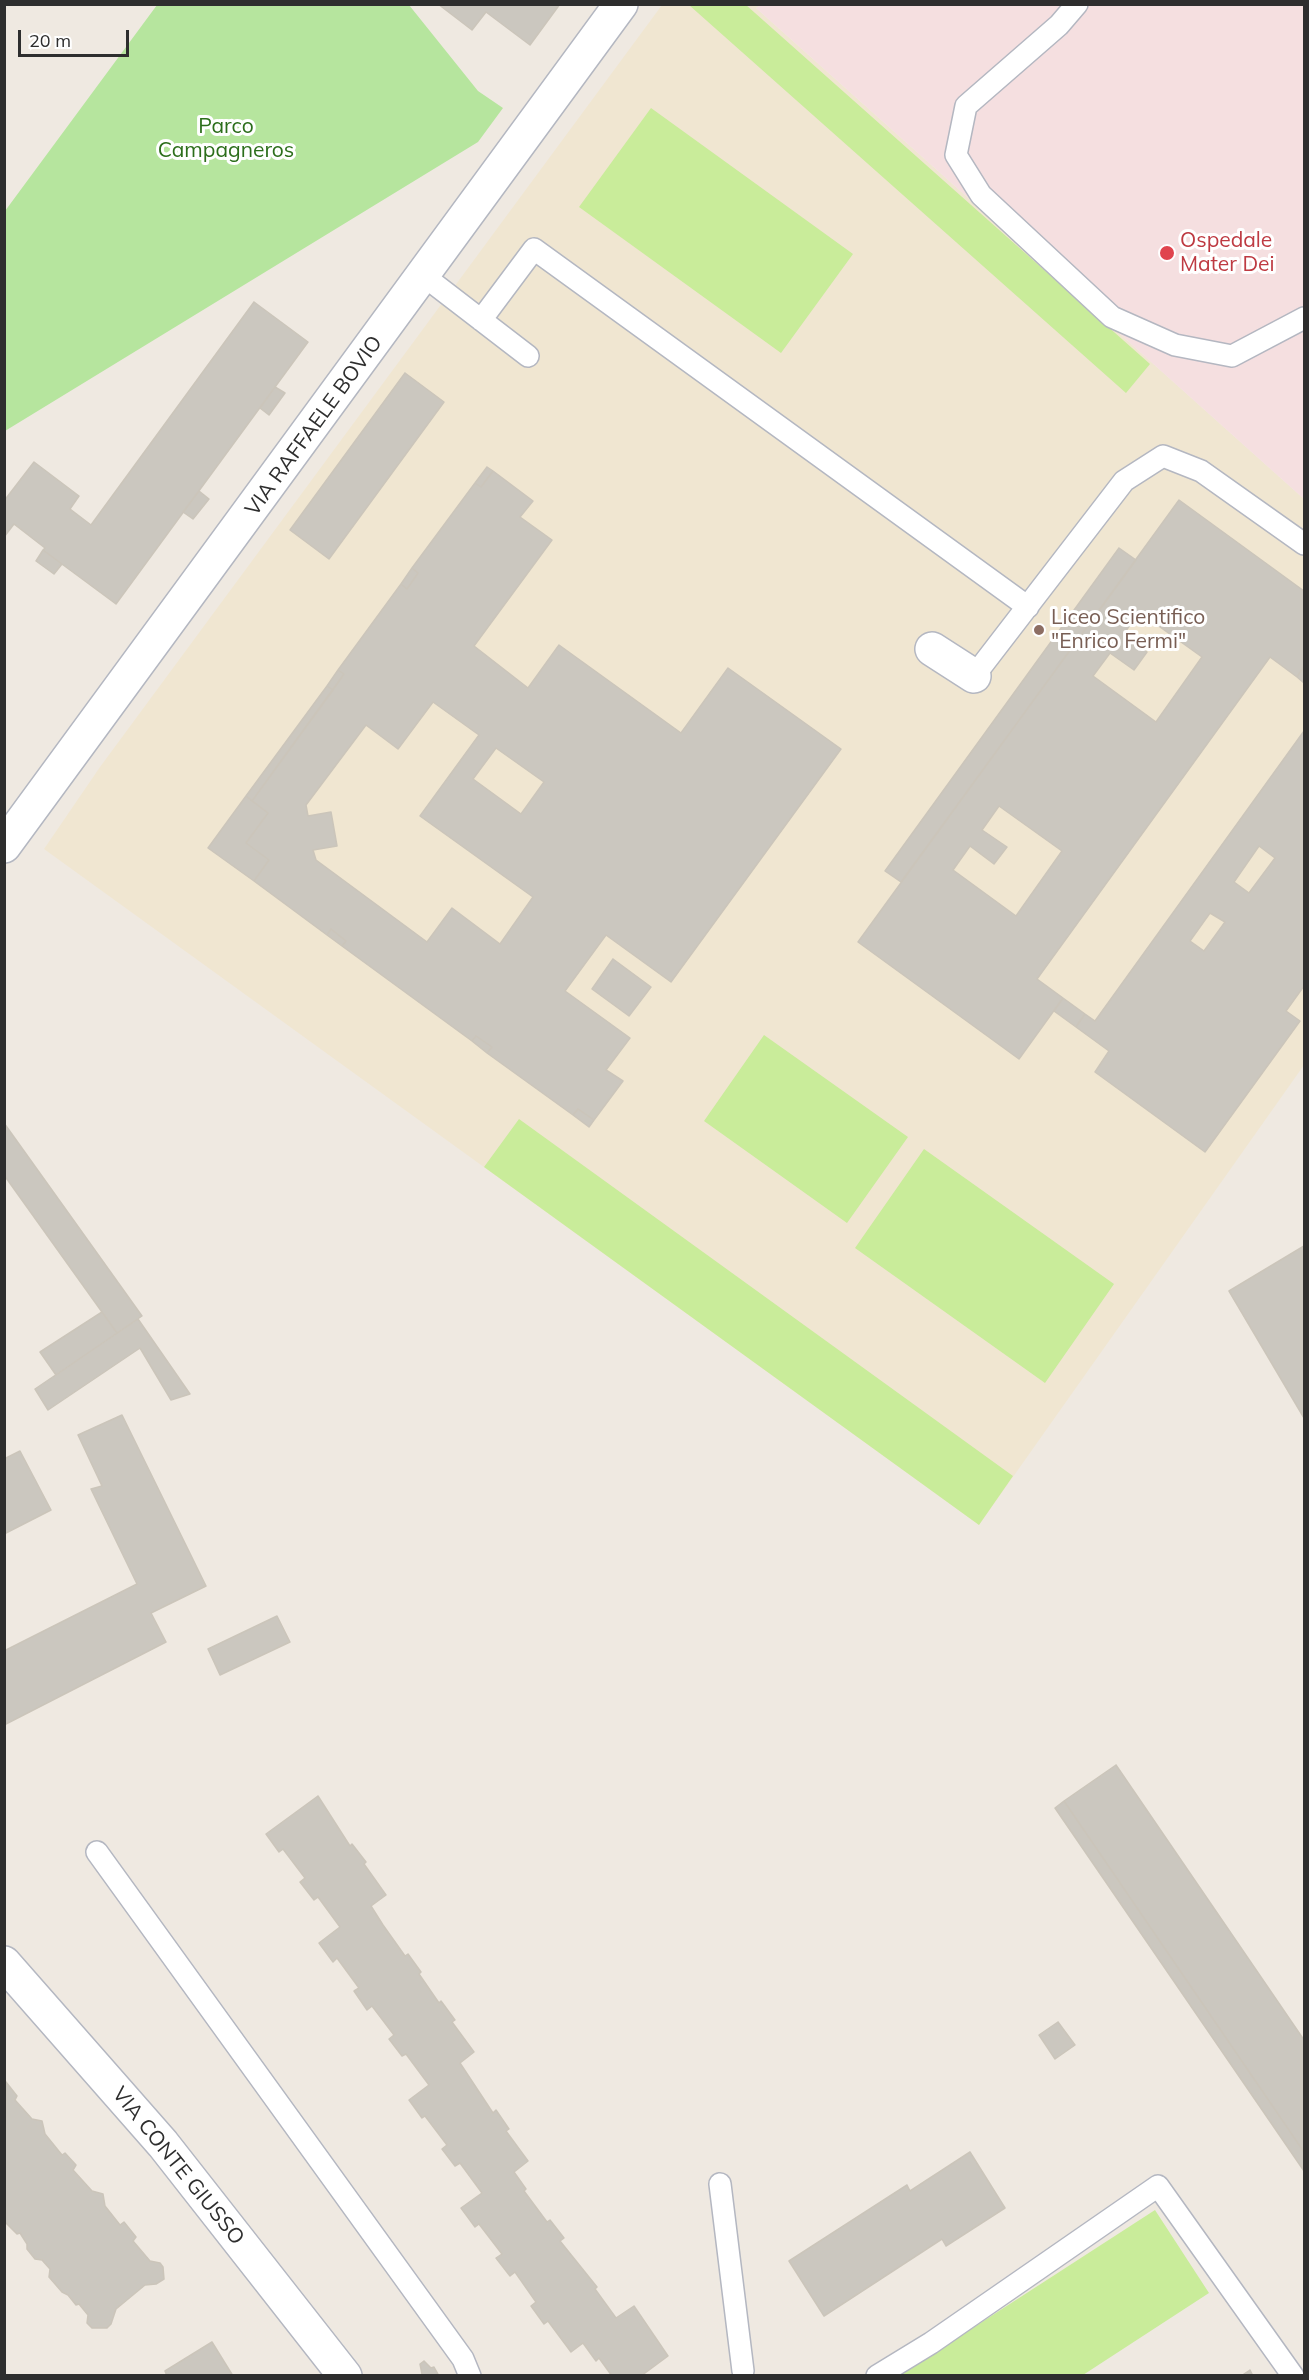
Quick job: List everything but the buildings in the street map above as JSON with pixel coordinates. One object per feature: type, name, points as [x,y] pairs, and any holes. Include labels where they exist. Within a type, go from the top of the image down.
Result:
[{"type":"street","name":"VIA RAFFAELE BOVIO","points":[[4,846],[424,276],[621,4]]},
{"type":"street","points":[[932,649],[974,676]]},
{"type":"street","name":"VIA CONTE GIUSSO","points":[[4,1963],[163,2144],[345,2376]]},
{"type":"lane","points":[[1077,4],[1059,25],[966,106],[956,155],[981,195],[1112,317],[1175,345],[1232,356],[1305,318]]},
{"type":"lane","points":[[481,320],[534,249],[1028,606]]},
{"type":"lane","points":[[424,276],[528,356]]},
{"type":"lane","points":[[974,676],[1124,481],[1163,456],[1201,471],[1305,544]]},
{"type":"lane","points":[[97,1852],[463,2358],[470,2376]]},
{"type":"lane","points":[[720,2184],[745,2374]]},
{"type":"lane","points":[[876,2376],[930,2343],[1158,2186],[1293,2376]]},
{"type":"shaded area","name":"Ospedale Mater Dei","points":[[762,4],[1304,5],[1304,499],[756,8]]},
{"type":"shaded area","points":[[662,5],[762,5],[756,8],[1304,499],[1304,1065],[979,1525],[44,849],[100,767]]},
{"type":"green space","name":"Parco Campagneros","points":[[157,5],[409,5],[478,91],[503,108],[478,142],[5,431],[5,211]]},
{"type":"green space","points":[[689,5],[746,5],[1150,364],[1126,393]]},
{"type":"green space","points":[[651,108],[853,254],[781,353],[579,207]]},
{"type":"green space","points":[[764,1035],[908,1137],[847,1223],[704,1121]]},
{"type":"green space","points":[[519,1119],[1013,1476],[979,1525],[484,1167]]},
{"type":"green space","points":[[924,1149],[1114,1284],[1045,1383],[855,1248]]},
{"type":"green space","points":[[1155,2210],[1209,2293],[1083,2375],[900,2375]]},
{"type":"place","name":"Ospedale Mater Dei","points":[[1167,253]]},
{"type":"place","name":"Liceo Scientifico \"Enrico Fermi\"","points":[[1039,630]]}]
